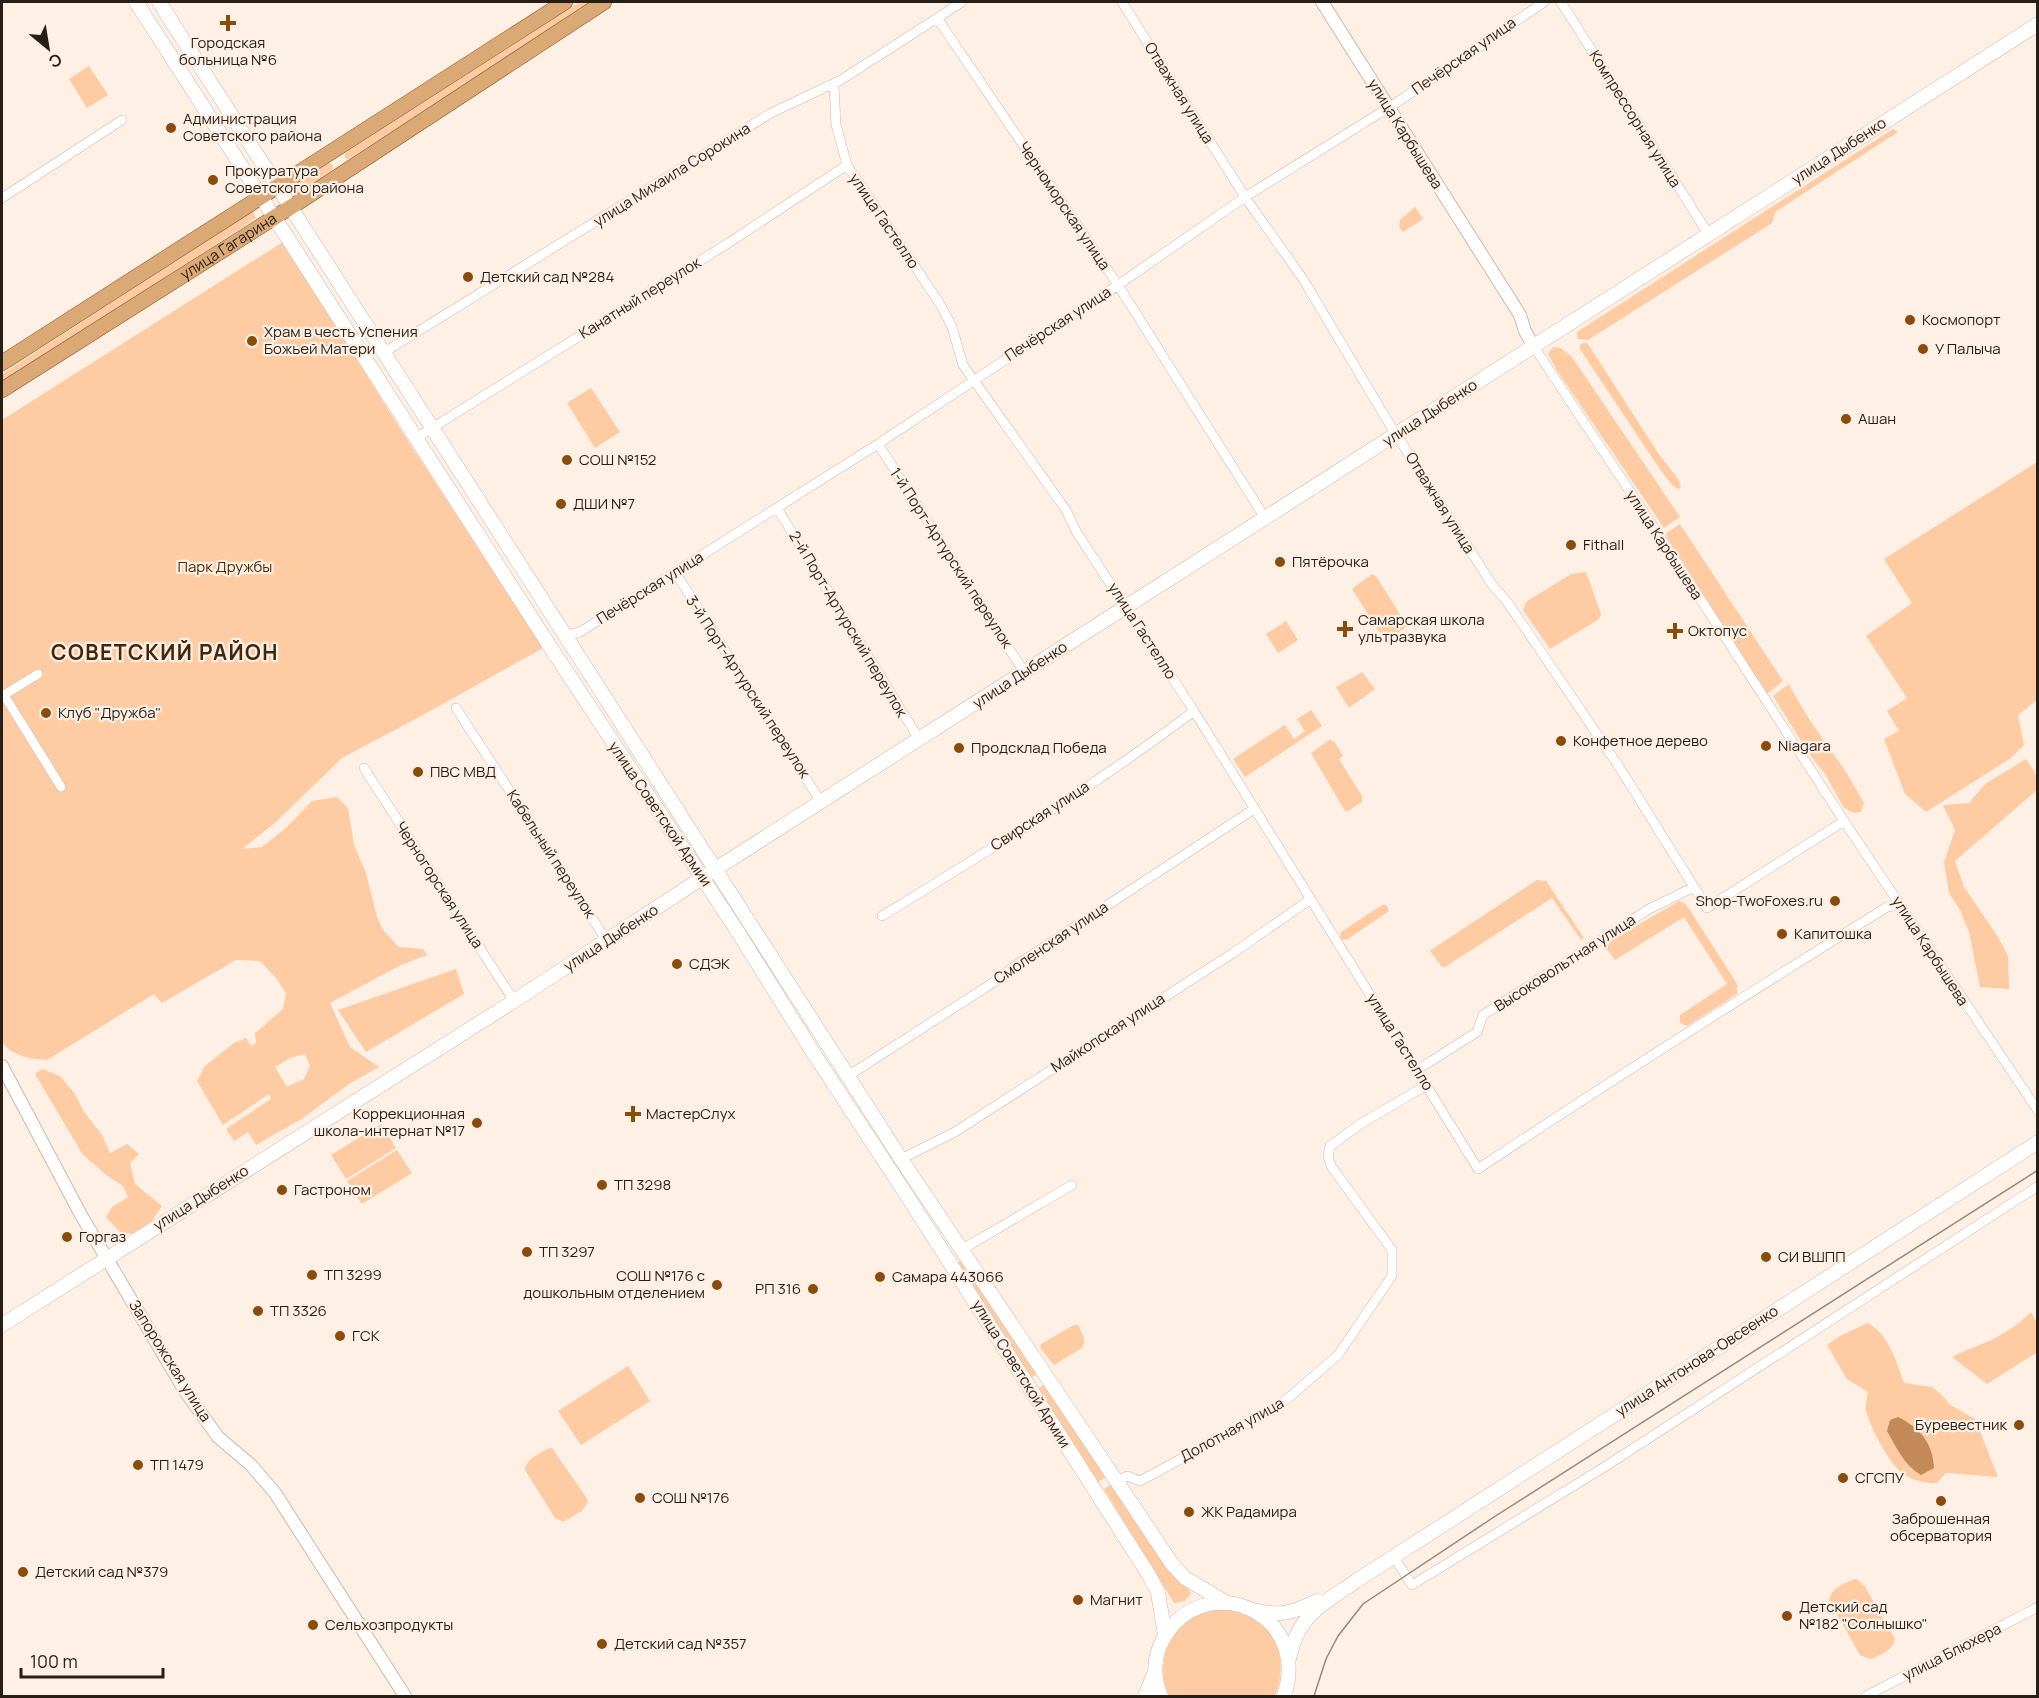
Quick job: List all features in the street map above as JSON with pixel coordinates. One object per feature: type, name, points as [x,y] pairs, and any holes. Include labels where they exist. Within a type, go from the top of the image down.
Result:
[{"type":"main road","name":"улица Советской Армии","points":[[136,2],[549,645],[703,878],[1149,1575],[1158,1593],[1165,1635]]},
{"type":"main road","name":"улица Советской Армии","points":[[159,2],[961,1250],[1172,1564],[1185,1578],[1227,1603]]},
{"type":"main road","name":"улица Гагарина","points":[[2,363],[565,2]]},
{"type":"main road","name":"улица Гагарина","points":[[2,390],[274,218],[604,2]]},
{"type":"main road","name":"улица Дыбенко","points":[[2,1325],[106,1257],[514,1001],[715,869],[2037,24]]},
{"type":"main road","points":[[332,151],[345,171]]},
{"type":"main road","points":[[549,645],[566,635]]},
{"type":"main road","name":"улица Антонова-Овсеенко","points":[[1289,1659],[1292,1644],[1304,1620],[1313,1611],[1356,1581],[2037,1142]]},
{"type":"main road","points":[[949,1261],[961,1250]]},
{"type":"main road","points":[[1030,1387],[1046,1375]]},
{"type":"main road","name":"улица Антонова-Овсеенко","points":[[1227,1603],[1270,1614],[1287,1613],[1303,1608],[1356,1581]]},
{"type":"main road","points":[[1145,1696],[1155,1672],[1157,1653],[1172,1625],[1191,1611],[1203,1606],[1227,1603]]},
{"type":"main road","points":[[1245,1607],[1261,1615],[1274,1627],[1284,1642],[1289,1659],[1289,1680],[1284,1696]]},
{"type":"main road","points":[[1155,1672],[1161,1696]]},
{"type":"main road","points":[[1289,1680],[1297,1696]]},
{"type":"street","name":"улица Михаила Сорокина","points":[[383,353],[771,113],[834,85],[962,2]]},
{"type":"street","name":"Отважная улица","points":[[1122,2],[1245,197],[1303,279],[1396,434],[1491,583],[1509,603],[1618,765],[1707,908],[1844,821]]},
{"type":"street","name":"улица Карбышева","points":[[1322,2],[1520,315],[1525,332],[1534,347],[2037,1111]]},
{"type":"street","name":"Печёрская улица","points":[[566,635],[580,632],[878,444],[1118,285],[1245,197],[1388,107],[1544,2]]},
{"type":"street","name":"Компрессорная улица","points":[[1561,2],[1709,235]]},
{"type":"street","name":"Черноморская улица","points":[[937,18],[1118,285],[1265,518]]},
{"type":"street","name":"улица Гастелло","points":[[834,85],[836,125],[847,165],[940,304],[952,327],[963,365],[1058,498],[1084,545],[1194,711],[1478,1169],[1749,993],[1887,907],[1900,905]]},
{"type":"street","points":[[2,198],[122,120]]},
{"type":"street","name":"Канатный переулок","points":[[416,438],[730,242],[847,165]]},
{"type":"street","name":"1-й Порт-Артурский переулок","points":[[878,444],[1024,672]]},
{"type":"street","name":"2-й Порт-Артурский переулок","points":[[777,508],[919,740]]},
{"type":"street","name":"3-й Порт-Артурский переулок","points":[[675,572],[821,802]]},
{"type":"street","points":[[38,674],[4,695],[61,787]]},
{"type":"street","name":"Кабельный переулок","points":[[456,708],[607,941]]},
{"type":"street","name":"Свирская улица","points":[[882,916],[1003,842],[1140,752],[1194,711]]},
{"type":"street","name":"Черногорская улица","points":[[364,768],[514,1001]]},
{"type":"street","name":"Смоленская улица","points":[[848,1076],[1254,809]]},
{"type":"street","name":"Высоковольтная улица","points":[[1417,1070],[1477,1032],[1483,1016],[1649,909],[1694,886]]},
{"type":"street","name":"Майкопская улица","points":[[901,1159],[955,1132],[1233,953],[1311,899]]},
{"type":"street","name":"Запорожская улица","points":[[2,1066],[76,1207],[185,1391],[218,1437],[251,1465],[275,1493],[405,1696]]},
{"type":"street","name":"Долотная улица","points":[[1116,1482],[1127,1476],[1140,1481],[1279,1406],[1338,1355],[1392,1276],[1392,1251],[1331,1166],[1328,1156],[1330,1146],[1362,1123],[1426,1085]]},
{"type":"street","points":[[961,1250],[1072,1185]]},
{"type":"street","points":[[1394,1557],[1412,1585],[1606,1466],[2037,1186]]},
{"type":"street","name":"улица Блюхера","points":[[1866,1696],[2037,1607]]},
{"type":"green space","points":[[580,2],[592,2],[349,159],[345,158],[345,153]]},
{"type":"green space","points":[[89,66],[108,95],[87,108],[69,79]]},
{"type":"green space","points":[[1893,129],[1898,132],[1775,212],[1772,223],[1588,340],[1578,339],[1577,332]]},
{"type":"green space","points":[[329,163],[333,165],[332,170],[296,194],[291,192],[291,187]]},
{"type":"green space","points":[[1415,207],[1423,219],[1403,232],[1399,226],[1400,220]]},
{"type":"green space","points":[[252,211],[256,218],[2,384],[2,374]]},
{"type":"green space","name":"Парк Дружбы","points":[[283,242],[399,427],[543,648],[342,758],[276,822],[242,849],[262,847],[286,828],[312,801],[337,797],[348,808],[354,845],[366,873],[377,917],[383,930],[399,947],[423,949],[427,955],[401,965],[330,1003],[350,1047],[379,1067],[349,1084],[303,1118],[256,1145],[248,1132],[234,1141],[226,1129],[271,1099],[269,1094],[223,1125],[197,1081],[205,1066],[234,1043],[246,1038],[251,1046],[256,1043],[255,1033],[283,1009],[286,993],[260,961],[236,960],[162,1003],[154,994],[47,1060],[28,1058],[16,1053],[2,1041],[2,420]],"holes":[[[305,1054],[310,1066],[304,1079],[287,1087],[275,1067],[290,1058]]]},
{"type":"green space","points":[[1583,343],[1587,343],[1590,347],[1658,453],[1678,479],[1681,487],[1678,489],[1659,468],[1580,349]]},
{"type":"green space","points":[[1553,347],[1560,348],[1572,357],[1680,517],[1664,528],[1556,369],[1548,354]]},
{"type":"green space","points":[[591,388],[620,432],[595,448],[567,403]]},
{"type":"green space","points":[[2037,462],[2037,700],[2018,715],[2024,745],[2011,758],[1926,812],[1905,794],[1884,739],[1899,731],[1887,711],[1907,698],[1866,636],[1912,603],[1884,559]]},
{"type":"green space","points":[[1680,524],[1783,681],[1767,694],[1665,534]]},
{"type":"green space","points":[[1586,572],[1601,614],[1599,619],[1550,649],[1523,610],[1526,602],[1571,574]]},
{"type":"green space","points":[[1372,574],[1376,576],[1407,626],[1387,641],[1352,589]]},
{"type":"green space","points":[[1286,621],[1298,640],[1278,653],[1266,634]]},
{"type":"green space","points":[[1362,672],[1375,689],[1349,708],[1336,687]]},
{"type":"green space","points":[[1789,684],[1864,803],[1861,812],[1854,813],[1844,808],[1825,774],[1810,755],[1773,696]]},
{"type":"green space","points":[[1311,710],[1322,726],[1245,777],[1233,759],[1285,725],[1294,739],[1305,731],[1297,719]]},
{"type":"green space","points":[[1329,740],[1334,741],[1343,756],[1339,759],[1362,796],[1362,802],[1348,811],[1345,811],[1311,753]]},
{"type":"green space","points":[[2026,759],[2037,776],[2037,790],[1955,861],[1964,887],[2008,956],[2009,989],[1980,987],[1969,932],[1960,910],[1949,893],[1944,862],[1955,830],[1943,805],[1969,803],[1985,784]]},
{"type":"green space","points":[[1537,880],[1546,881],[1584,938],[1581,940],[1552,898],[1442,967],[1430,951]]},
{"type":"green space","points":[[1679,901],[1686,904],[1737,984],[1737,994],[1687,1026],[1680,1023],[1680,1015],[1727,984],[1684,917],[1615,960],[1606,948],[1611,941]]},
{"type":"green space","points":[[1382,905],[1386,905],[1389,911],[1348,939],[1340,938],[1341,932]]},
{"type":"green space","points":[[456,969],[464,994],[366,1052],[338,1010]]},
{"type":"green space","points":[[42,1069],[60,1076],[75,1094],[84,1112],[102,1135],[110,1153],[127,1144],[139,1154],[130,1163],[135,1184],[162,1206],[151,1222],[132,1234],[120,1232],[106,1217],[112,1207],[128,1197],[123,1186],[83,1155],[35,1074]]},
{"type":"green space","points":[[381,1124],[396,1148],[346,1179],[331,1155]]},
{"type":"green space","points":[[397,1150],[412,1173],[362,1204],[347,1181]]},
{"type":"green space","points":[[962,1259],[1038,1373],[1027,1381],[953,1266]]},
{"type":"green space","points":[[2031,1312],[2037,1323],[2036,1353],[1987,1384],[1952,1357],[1999,1336]]},
{"type":"green space","points":[[1868,1323],[1887,1341],[1904,1383],[1932,1387],[1949,1404],[1975,1419],[1998,1477],[1946,1473],[1937,1483],[1928,1483],[1910,1478],[1891,1461],[1868,1418],[1866,1402],[1868,1392],[1847,1379],[1827,1345]]},
{"type":"green space","points":[[1074,1325],[1078,1325],[1083,1337],[1082,1348],[1054,1365],[1040,1348],[1041,1344]]},
{"type":"green space","points":[[628,1366],[650,1401],[581,1445],[558,1411]]},
{"type":"green space","points":[[1044,1385],[1106,1477],[1095,1484],[1033,1391]]},
{"type":"green space","points":[[552,1448],[588,1502],[582,1511],[563,1522],[555,1518],[525,1470],[531,1460]]},
{"type":"green space","points":[[1113,1483],[1191,1593],[1185,1601],[1174,1603],[1104,1489]]},
{"type":"green space","points":[[1856,1579],[1864,1585],[1895,1639],[1889,1649],[1870,1659],[1860,1655],[1829,1600],[1839,1586]]},
{"type":"green space","points":[[1230,1609],[1247,1614],[1260,1622],[1274,1640],[1280,1662],[1279,1685],[1275,1696],[1169,1696],[1163,1669],[1169,1642],[1176,1631],[1198,1614]]},
{"type":"shaded area","points":[[1898,1417],[1913,1426],[1924,1437],[1931,1451],[1934,1468],[1921,1475],[1901,1455],[1887,1431],[1890,1420]]},
{"type":"tram line","points":[[1314,1696],[1326,1659],[1338,1636],[1363,1604],[1494,1517],[2038,1170]]},
{"type":"place","name":"Городская больница №6","points":[[228,23]]},
{"type":"place","name":"Администрация Советского района","points":[[171,128]]},
{"type":"place","name":"Прокуратура Советского района","points":[[213,180]]},
{"type":"place","name":"Детский сад №284","points":[[468,277]]},
{"type":"place","name":"Космопорт","points":[[1910,320]]},
{"type":"place","name":"Храм в честь Успения Божьей Матери","points":[[252,341]]},
{"type":"place","name":"У Палыча","points":[[1923,349]]},
{"type":"place","name":"Ашан","points":[[1846,419]]},
{"type":"place","name":"СОШ №152","points":[[567,460]]},
{"type":"place","name":"ДШИ №7","points":[[561,504]]},
{"type":"place","name":"Fithall","points":[[1571,545]]},
{"type":"place","name":"Пятёрочка","points":[[1280,562]]},
{"type":"place","name":"Самарская школа ультразвука","points":[[1345,629]]},
{"type":"place","name":"Октопус","points":[[1675,631]]},
{"type":"place","name":"Клуб \"Дружба\"","points":[[46,713]]},
{"type":"place","name":"Конфетное дерево","points":[[1561,741]]},
{"type":"place","name":"Niagara","points":[[1766,746]]},
{"type":"place","name":"Продсклад Победа","points":[[959,748]]},
{"type":"place","name":"ПВС МВД","points":[[418,772]]},
{"type":"place","name":"Shop-TwoFoxes.ru","points":[[1835,901]]},
{"type":"place","name":"Капитошка","points":[[1782,934]]},
{"type":"place","name":"СДЭК","points":[[677,964]]},
{"type":"place","name":"МастерСлух","points":[[633,1114]]},
{"type":"place","name":"Коррекционная школа-интернат №17","points":[[477,1123]]},
{"type":"place","name":"ТП 3298","points":[[602,1185]]},
{"type":"place","name":"Гастроном","points":[[282,1190]]},
{"type":"place","name":"Горгаз","points":[[67,1237]]},
{"type":"place","name":"ТП 3297","points":[[527,1252]]},
{"type":"place","name":"СИ ВШПП","points":[[1766,1257]]},
{"type":"place","name":"ТП 3299","points":[[312,1275]]},
{"type":"place","name":"Самара 443066","points":[[880,1277]]},
{"type":"place","name":"СОШ №176 с дошкольным отделением","points":[[717,1285]]},
{"type":"place","name":"РП 316","points":[[813,1289]]},
{"type":"place","name":"ТП 3326","points":[[258,1311]]},
{"type":"place","name":"ГСК","points":[[340,1336]]},
{"type":"place","name":"Буревестник","points":[[2019,1425]]},
{"type":"place","name":"ТП 1479","points":[[138,1465]]},
{"type":"place","name":"СГСПУ","points":[[1843,1478]]},
{"type":"place","name":"СОШ №176","points":[[640,1498]]},
{"type":"place","name":"Заброшенная обсерватория","points":[[1941,1501]]},
{"type":"place","name":"ЖК Радамира","points":[[1189,1512]]},
{"type":"place","name":"Детский сад №379","points":[[23,1572]]},
{"type":"place","name":"Магнит","points":[[1078,1600]]},
{"type":"place","name":"Детский сад №182 \"Солнышко\"","points":[[1787,1616]]},
{"type":"place","name":"Сельхозпродукты","points":[[313,1625]]},
{"type":"place","name":"Детский сад №357","points":[[602,1644]]},
{"type":"district","name":"СОВЕТСКИЙ РАЙОН","points":[[165,653]]}]
